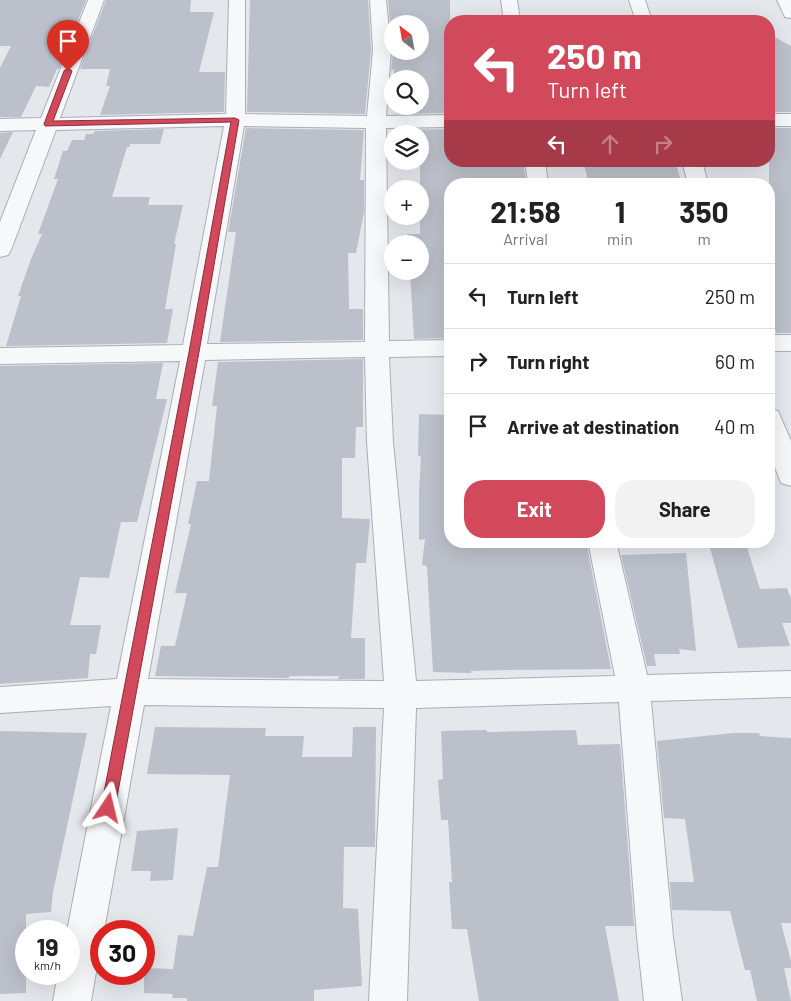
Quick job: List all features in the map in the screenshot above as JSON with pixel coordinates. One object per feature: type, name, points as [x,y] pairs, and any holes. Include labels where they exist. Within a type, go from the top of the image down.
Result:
[{"type":"street","points":[[0,250],[96,0]]},
{"type":"street","points":[[72,1001],[194,352],[235,120],[237,0]]},
{"type":"street","points":[[378,0],[382,50],[376,122],[377,349],[380,442],[401,695],[388,1001]]},
{"type":"street","points":[[509,0],[511,15]]},
{"type":"street","points":[[637,0],[642,15]]},
{"type":"street","points":[[785,0],[791,13]]},
{"type":"street","points":[[0,124],[235,120],[444,121]]},
{"type":"street","points":[[775,120],[791,120]]},
{"type":"street","points":[[775,343],[791,342]]},
{"type":"street","points":[[0,356],[444,348]]},
{"type":"street","points":[[775,433],[791,476]]},
{"type":"street","points":[[604,548],[634,690],[655,937],[663,1001]]},
{"type":"street","points":[[0,700],[129,692],[401,695],[634,690],[791,684]]},
{"type":"building","points":[[0,0],[86,0],[59,69],[57,69],[49,87],[36,86],[21,117],[0,117],[0,68],[11,46],[0,46]]},
{"type":"building","points":[[106,0],[191,0],[190,12],[214,12],[199,72],[225,72],[224,112],[100,115],[110,86],[106,86],[110,69],[80,69]]},
{"type":"building","points":[[250,0],[368,0],[371,50],[365,114],[247,112]]},
{"type":"building","points":[[388,0],[450,0],[450,15],[444,15],[444,113],[429,113],[429,70],[394,70],[394,68],[391,70],[392,60],[429,60],[429,15],[389,15]]},
{"type":"building","points":[[775,37],[791,46],[791,112],[775,112]]},
{"type":"building","points":[[246,128],[364,130],[360,180],[364,180],[364,212],[356,253],[348,253],[349,309],[363,309],[363,340],[220,342],[236,232],[228,232]]},
{"type":"building","points":[[775,128],[791,128],[791,333],[776,333],[775,330],[775,178],[769,178],[769,167],[775,167]]},
{"type":"building","points":[[164,129],[160,144],[130,144],[130,147],[127,147],[112,197],[150,197],[148,205],[183,205],[174,244],[176,244],[165,309],[173,309],[167,343],[6,346],[21,296],[18,296],[42,234],[38,234],[58,179],[54,179],[63,151],[67,151],[72,140],[84,140],[86,134],[93,134],[95,131]]},
{"type":"building","points":[[429,129],[444,129],[444,167],[524,167],[525,178],[444,178],[444,338],[414,339],[411,280],[429,280],[429,235],[407,234],[420,234],[420,225],[429,225],[429,180],[420,180],[420,170],[429,170]]},
{"type":"building","points":[[13,132],[0,159],[0,133]]},
{"type":"building","points":[[585,167],[677,167],[680,178],[587,178]]},
{"type":"building","points":[[363,359],[363,427],[356,427],[355,458],[342,458],[342,518],[370,519],[366,563],[356,563],[351,638],[365,638],[365,679],[338,679],[339,676],[289,676],[289,678],[155,676],[161,646],[175,646],[187,593],[175,593],[191,524],[188,524],[197,481],[209,481],[217,406],[212,406],[218,362]]},
{"type":"building","points":[[163,363],[156,399],[167,399],[137,522],[121,522],[109,578],[80,577],[70,625],[101,625],[96,654],[90,654],[88,678],[0,684],[0,366]]},
{"type":"building","points":[[419,414],[444,415],[444,548],[587,548],[611,669],[471,671],[471,673],[433,672],[427,566],[422,565],[425,539],[419,540],[421,456],[418,456]]},
{"type":"building","points":[[710,548],[747,548],[760,589],[787,588],[791,599],[791,623],[782,623],[790,646],[738,648]]},
{"type":"building","points":[[686,553],[696,651],[679,649],[680,654],[654,654],[656,666],[647,666],[621,555]]},
{"type":"building","points":[[155,727],[266,728],[265,736],[304,736],[302,757],[352,757],[353,727],[376,727],[375,847],[344,847],[343,908],[358,909],[362,986],[314,990],[314,1001],[187,1001],[187,998],[172,998],[173,994],[144,993],[144,985],[155,985],[155,968],[173,969],[178,935],[193,936],[207,867],[218,867],[230,775],[147,774]]},
{"type":"building","points":[[486,730],[487,732],[576,730],[578,745],[620,744],[634,926],[605,926],[619,1001],[479,1001],[467,929],[452,929],[449,882],[452,882],[448,820],[441,820],[438,780],[443,779],[441,731]]},
{"type":"building","points":[[0,731],[87,733],[53,892],[51,912],[26,914],[26,920],[15,920],[15,985],[26,985],[26,993],[0,994]]},
{"type":"building","points":[[733,733],[759,733],[760,736],[791,738],[791,923],[781,923],[791,961],[791,968],[784,968],[791,1001],[757,1001],[750,970],[745,970],[730,911],[672,910],[670,882],[694,882],[685,819],[664,818],[657,741]]},
{"type":"building","points":[[178,828],[173,880],[150,881],[151,871],[131,871],[137,831]]},
{"type":"route","points":[[68,71],[48,124],[235,120],[194,352],[108,808]]}]
